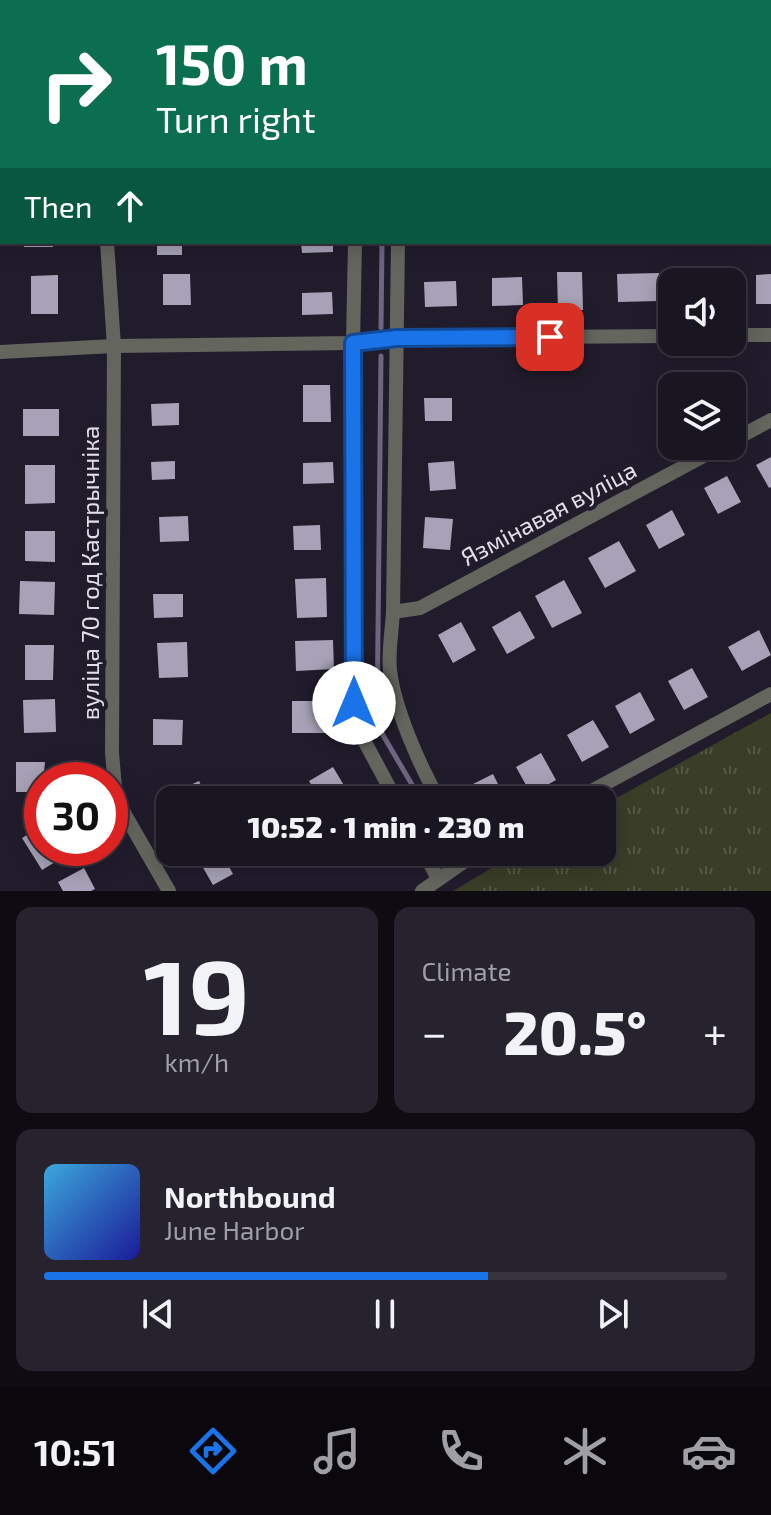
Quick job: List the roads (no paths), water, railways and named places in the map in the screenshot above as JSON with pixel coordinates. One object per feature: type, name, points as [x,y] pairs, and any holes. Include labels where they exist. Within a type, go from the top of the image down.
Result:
[{"type":"street","name":"вуліца 70 год Кастрычніка","points":[[107,244],[114,346],[112,753],[116,799],[169,891]]},
{"type":"street","points":[[355,244],[354,703],[359,731],[388,786]]},
{"type":"street","points":[[398,244],[390,669],[405,726],[431,786]]},
{"type":"street","points":[[746,335],[771,335]]},
{"type":"street","points":[[0,352],[114,346],[353,343],[397,338],[658,336]]},
{"type":"street","points":[[746,433],[771,420]]},
{"type":"street","name":"Язмінавая вуліца","points":[[393,612],[420,608],[696,460]]},
{"type":"street","points":[[601,786],[771,694]]},
{"type":"street","points":[[431,866],[438,879]]},
{"type":"street","points":[[422,891],[455,866]]},
{"type":"waterway","points":[[381,328],[382,244]]},
{"type":"waterway","points":[[381,356],[377,725],[413,786]]}]
